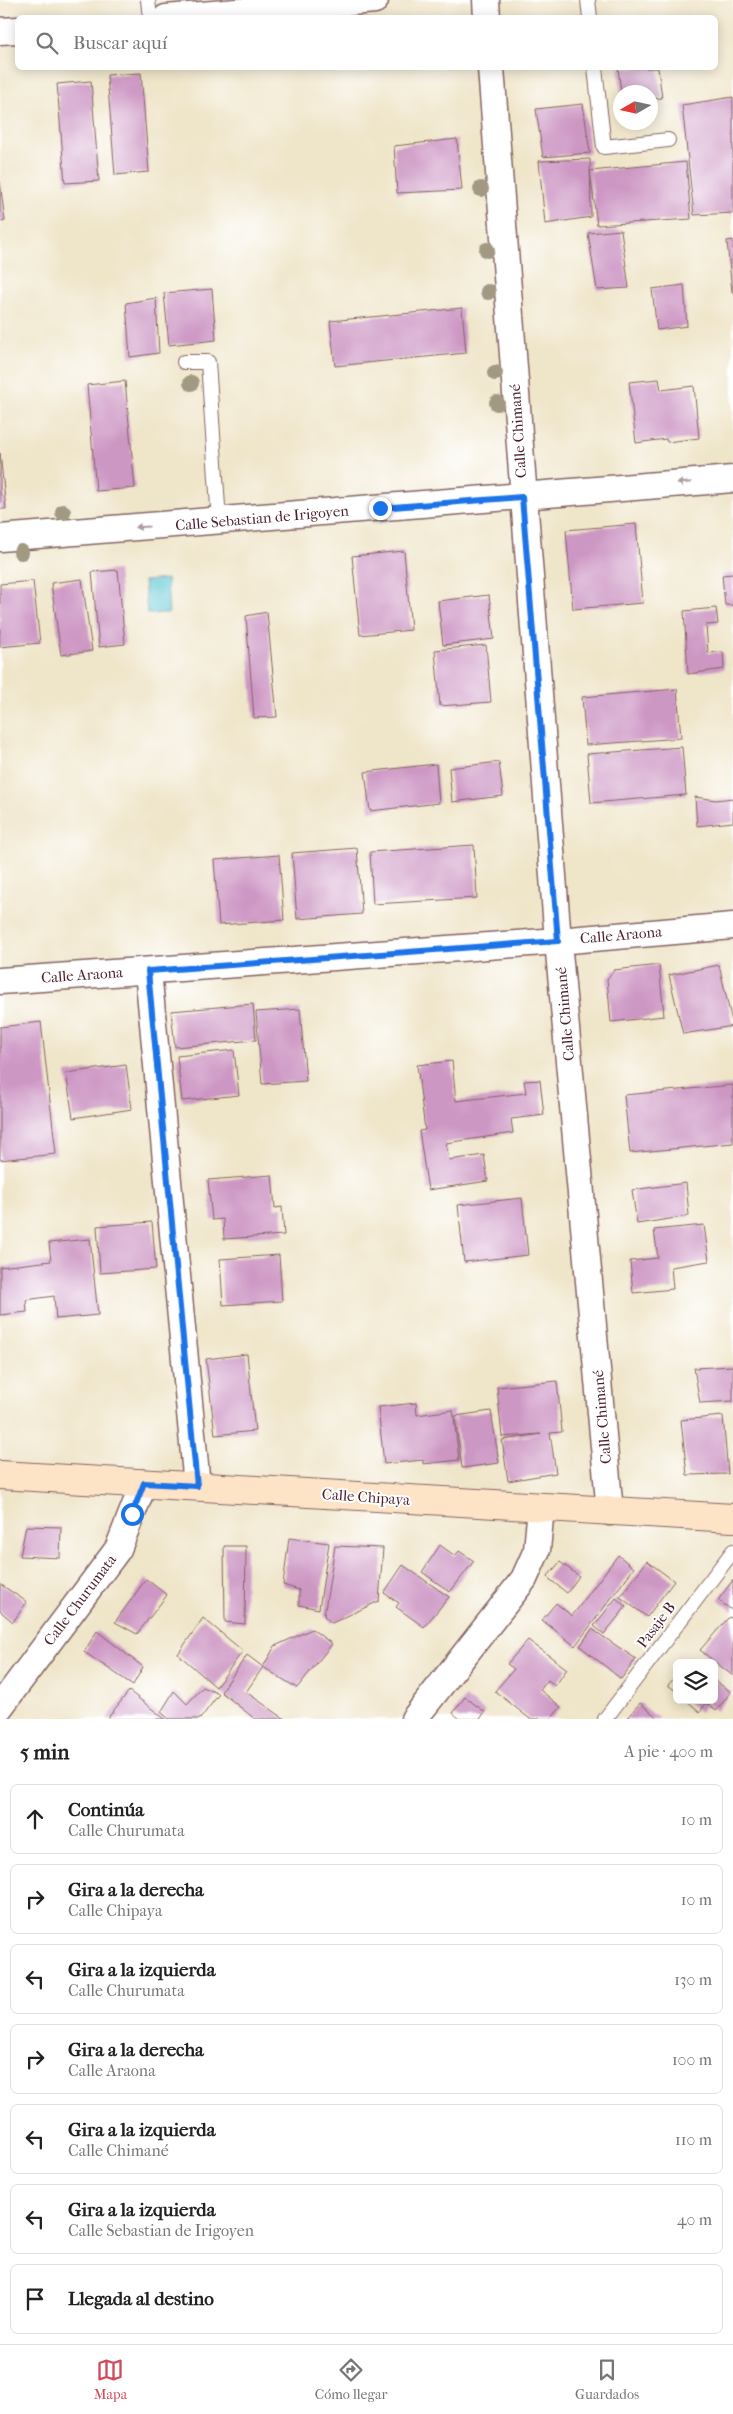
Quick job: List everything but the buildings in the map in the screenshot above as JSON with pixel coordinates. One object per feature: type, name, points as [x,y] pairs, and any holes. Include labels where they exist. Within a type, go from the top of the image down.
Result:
[{"type":"street","points":[[197,15],[330,2],[375,0]]},
{"type":"street","points":[[486,0],[488,15]]},
{"type":"street","points":[[0,32],[15,30]]},
{"type":"street","name":"Calle Chimané","points":[[491,70],[522,497],[558,941],[610,1512]]},
{"type":"street","name":"Calle Sebastian de Irigoyen","points":[[0,538],[733,479]]},
{"type":"street","name":"Calle Araona","points":[[0,982],[558,941],[733,926]]},
{"type":"street","points":[[148,971],[197,1486]]},
{"type":"street","name":"Calle Chipaya","points":[[0,1475],[733,1518]]},
{"type":"street","name":"Calle Churumata","points":[[0,1707],[118,1548],[144,1483]]},
{"type":"street","points":[[414,1719],[524,1579],[537,1550],[541,1507]]},
{"type":"lane","points":[[148,0],[150,15]]},
{"type":"lane","points":[[588,0],[590,15]]},
{"type":"lane","points":[[595,70],[604,147],[668,140]]},
{"type":"lane","points":[[184,362],[208,362],[219,521]]},
{"type":"lane","name":"Pasaje B","points":[[605,1719],[733,1552]]},
{"type":"water","points":[[167,579],[169,613],[147,614],[144,581]]},
{"type":"route","points":[[132,1514],[144,1483],[197,1486],[148,971],[558,941],[522,497],[380,508]]}]
